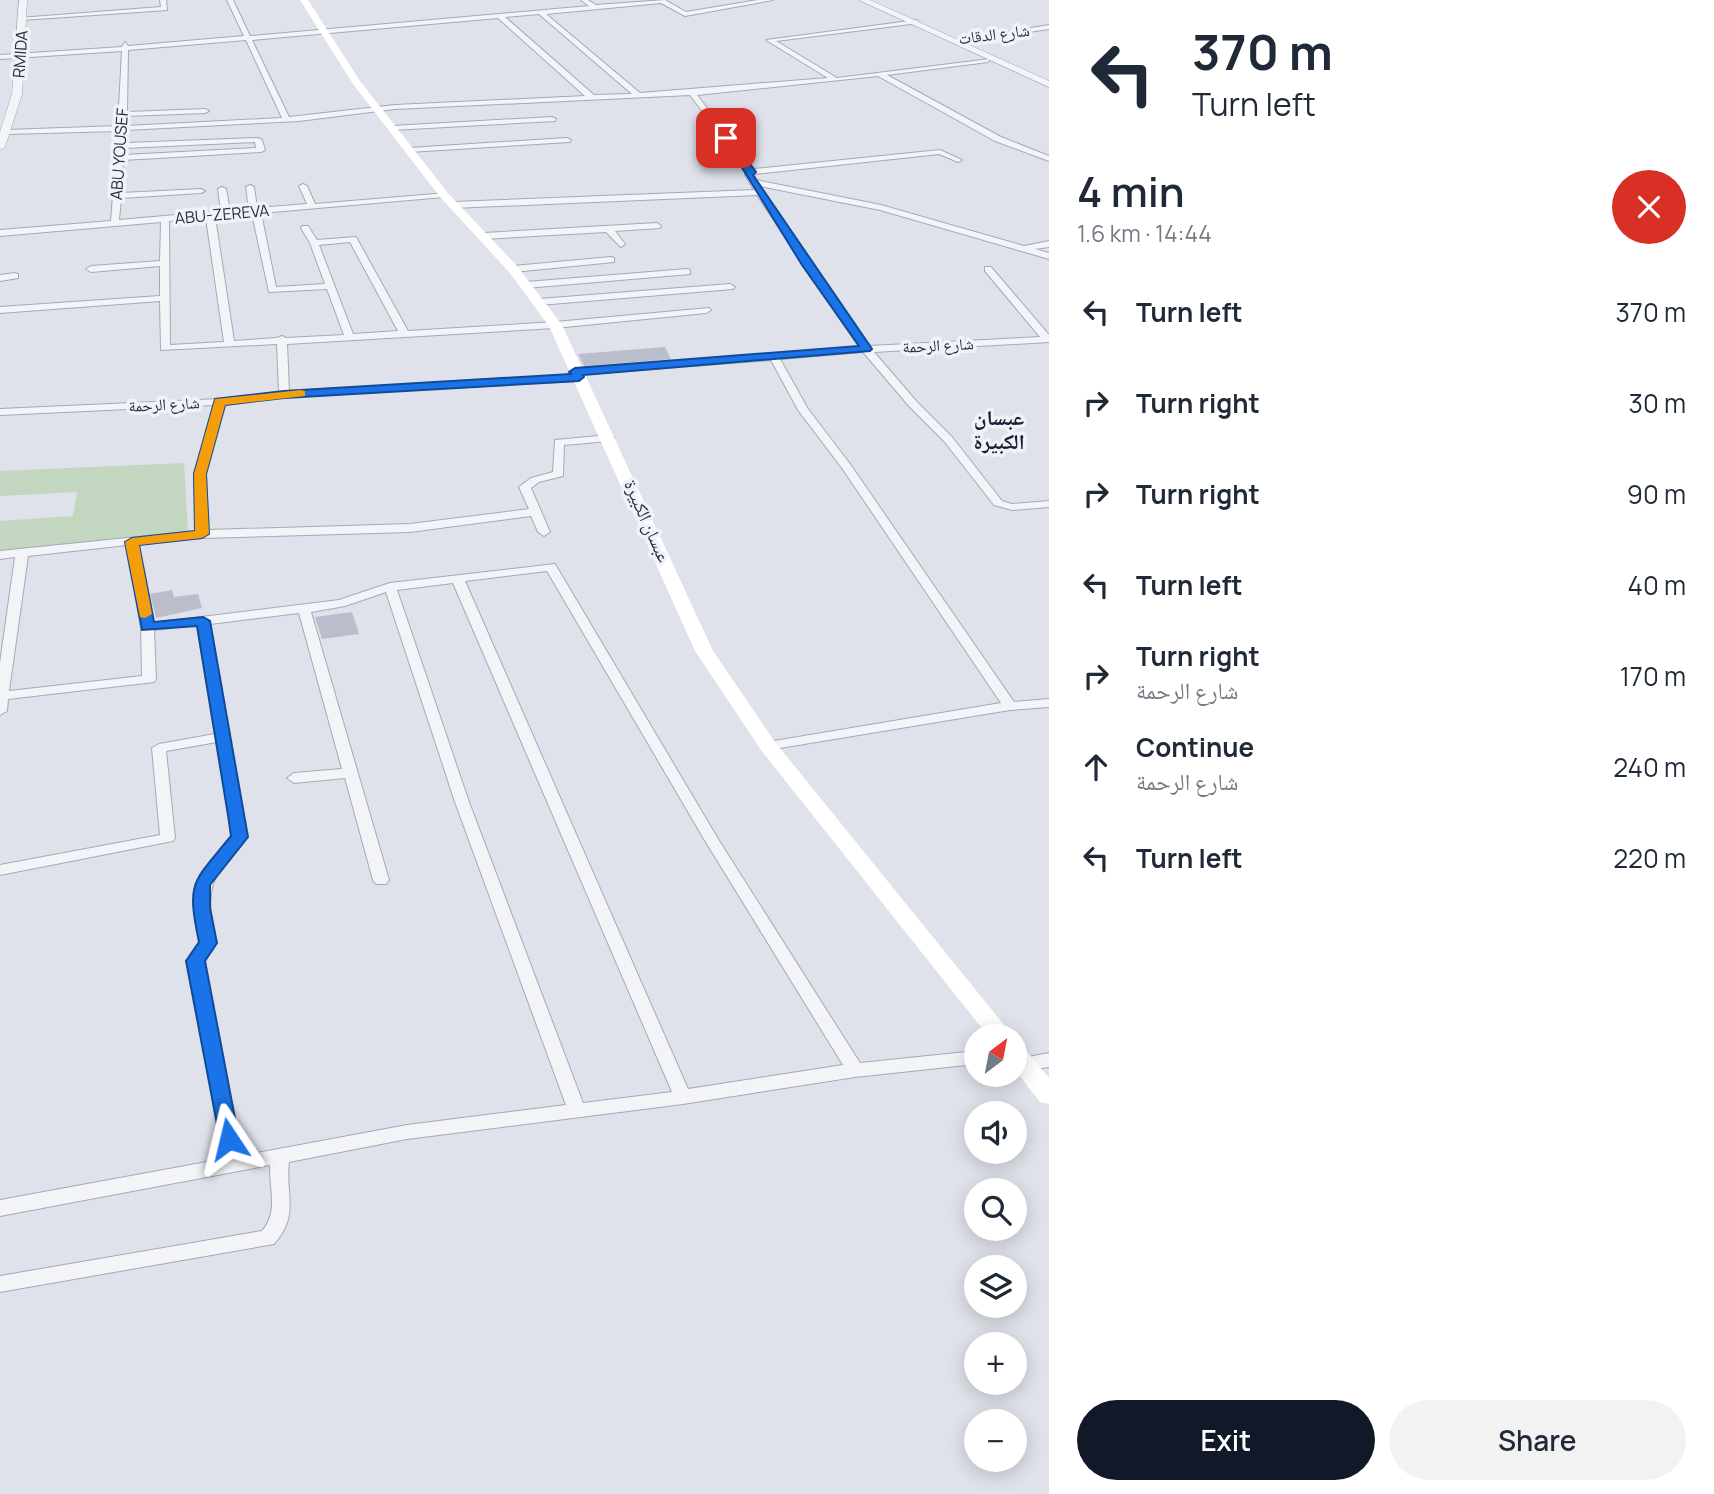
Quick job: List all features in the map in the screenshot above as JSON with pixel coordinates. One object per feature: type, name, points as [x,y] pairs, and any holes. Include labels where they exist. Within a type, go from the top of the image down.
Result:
[{"type":"main road","name":"عبسان الكبيرة","points":[[304,0],[321,31],[378,110],[449,200],[513,269],[555,325],[609,438],[704,651],[768,746],[991,1024]]},
{"type":"main road","name":"عبسان الكبيرة","points":[[1027,1068],[1049,1095]]},
{"type":"street","name":"RMIDA","points":[[0,148],[17,94],[23,0]]},
{"type":"street","points":[[22,18],[165,9],[163,0]]},
{"type":"street","points":[[230,0],[245,38],[286,119]]},
{"type":"street","points":[[584,0],[595,8]]},
{"type":"street","points":[[0,57],[670,0]]},
{"type":"street","points":[[727,0],[738,6]]},
{"type":"street","points":[[662,1],[685,14],[770,0]]},
{"type":"street","name":"شارع الدقات","points":[[863,0],[955,41],[1049,27]]},
{"type":"street","points":[[540,12],[638,95]]},
{"type":"street","points":[[500,16],[591,97]]},
{"type":"street","points":[[835,80],[769,40],[917,22]]},
{"type":"street","points":[[955,41],[988,60],[1049,83]]},
{"type":"street","name":"ABU YOUSEF","points":[[115,223],[118,161],[125,127],[125,47]]},
{"type":"street","points":[[4,135],[286,119],[378,110],[692,93],[835,80],[988,60]]},
{"type":"street","points":[[879,74],[998,139],[1049,159]]},
{"type":"street","points":[[692,93],[866,349],[948,439],[999,503],[1012,507],[1049,504]]},
{"type":"street","points":[[123,114],[205,111]]},
{"type":"street","points":[[392,128],[552,119]]},
{"type":"street","points":[[118,161],[261,150],[258,140],[121,146]]},
{"type":"street","points":[[409,150],[567,140]]},
{"type":"street","points":[[755,182],[845,164],[940,152],[958,160]]},
{"type":"street","points":[[118,161],[165,162]]},
{"type":"street","points":[[845,164],[860,174]]},
{"type":"street","points":[[755,182],[881,208],[1049,256]]},
{"type":"street","name":"ABU-ZEREVA","points":[[0,233],[312,206],[755,182]]},
{"type":"street","points":[[303,186],[312,206]]},
{"type":"street","points":[[250,187],[272,290],[330,286]]},
{"type":"street","points":[[222,189],[226,214]]},
{"type":"street","points":[[116,196],[201,191]]},
{"type":"street","points":[[210,215],[229,343]]},
{"type":"street","points":[[165,219],[165,348],[555,325],[706,310]]},
{"type":"street","points":[[484,236],[657,226]]},
{"type":"street","points":[[305,228],[314,243],[349,336]]},
{"type":"street","points":[[610,230],[621,244]]},
{"type":"street","points":[[314,243],[353,239],[404,333]]},
{"type":"street","points":[[1025,248],[1049,244]]},
{"type":"street","points":[[513,269],[611,260]]},
{"type":"street","points":[[91,269],[164,263]]},
{"type":"street","points":[[988,270],[1048,339]]},
{"type":"street","points":[[526,285],[687,272]]},
{"type":"street","points":[[0,278],[15,276]]},
{"type":"street","points":[[538,302],[730,287]]},
{"type":"street","points":[[0,310],[166,298]]},
{"type":"street","points":[[282,339],[284,394]]},
{"type":"street","name":"شارع الرحمة","points":[[0,412],[220,402],[284,394],[577,375],[866,349],[1048,339]]},
{"type":"street","points":[[775,358],[803,410],[1010,706]]},
{"type":"street","points":[[202,534],[200,474],[220,402]]},
{"type":"street","points":[[544,532],[525,487],[535,480],[559,474],[558,442],[609,438]]},
{"type":"street","points":[[0,555],[202,534],[410,528],[535,512]]},
{"type":"street","points":[[2,696],[149,679],[147,627],[132,542]]},
{"type":"street","points":[[0,711],[22,554]]},
{"type":"street","points":[[147,627],[304,609],[341,603],[390,587],[551,567],[711,839],[855,1070]]},
{"type":"street","points":[[458,580],[684,1097]]},
{"type":"street","points":[[390,587],[462,802],[576,1108]]},
{"type":"street","points":[[304,609],[380,880]]},
{"type":"street","points":[[203,621],[220,737],[240,837],[201,884],[201,908],[208,943],[196,961],[233,1165]]},
{"type":"street","points":[[768,746],[1010,706],[1049,703]]},
{"type":"street","points":[[0,870],[168,838],[159,748],[220,737]]},
{"type":"street","points":[[294,778],[349,773]]},
{"type":"street","points":[[1027,1055],[1049,1060]]},
{"type":"street","points":[[0,1208],[407,1132],[576,1108],[684,1097],[855,1070],[964,1059]]},
{"type":"street","points":[[0,1284],[267,1238],[279,1228],[282,1215],[277,1169],[280,1156]]},
{"type":"green space","points":[[184,463],[188,534],[0,554],[0,521],[73,516],[77,492],[0,496],[0,471]]},
{"type":"building","points":[[665,347],[671,359],[584,366],[578,354]]},
{"type":"building","points":[[172,590],[174,597],[198,594],[202,608],[156,618],[150,594]]},
{"type":"building","points":[[352,612],[359,634],[322,639],[315,617]]},
{"type":"slow traffic","points":[[145,614],[132,542],[202,534],[200,474],[220,402],[301,393]]},
{"type":"district","name":"عبسان الكبيرة","points":[[999,430]]},
{"type":"route","points":[[229,1139],[196,961],[208,943],[201,908],[201,884],[207,873],[240,837],[220,737],[203,621],[147,627],[132,542],[202,534],[200,474],[220,402],[284,394],[579,377],[575,372],[866,349],[748,175],[752,172],[726,138]]}]
